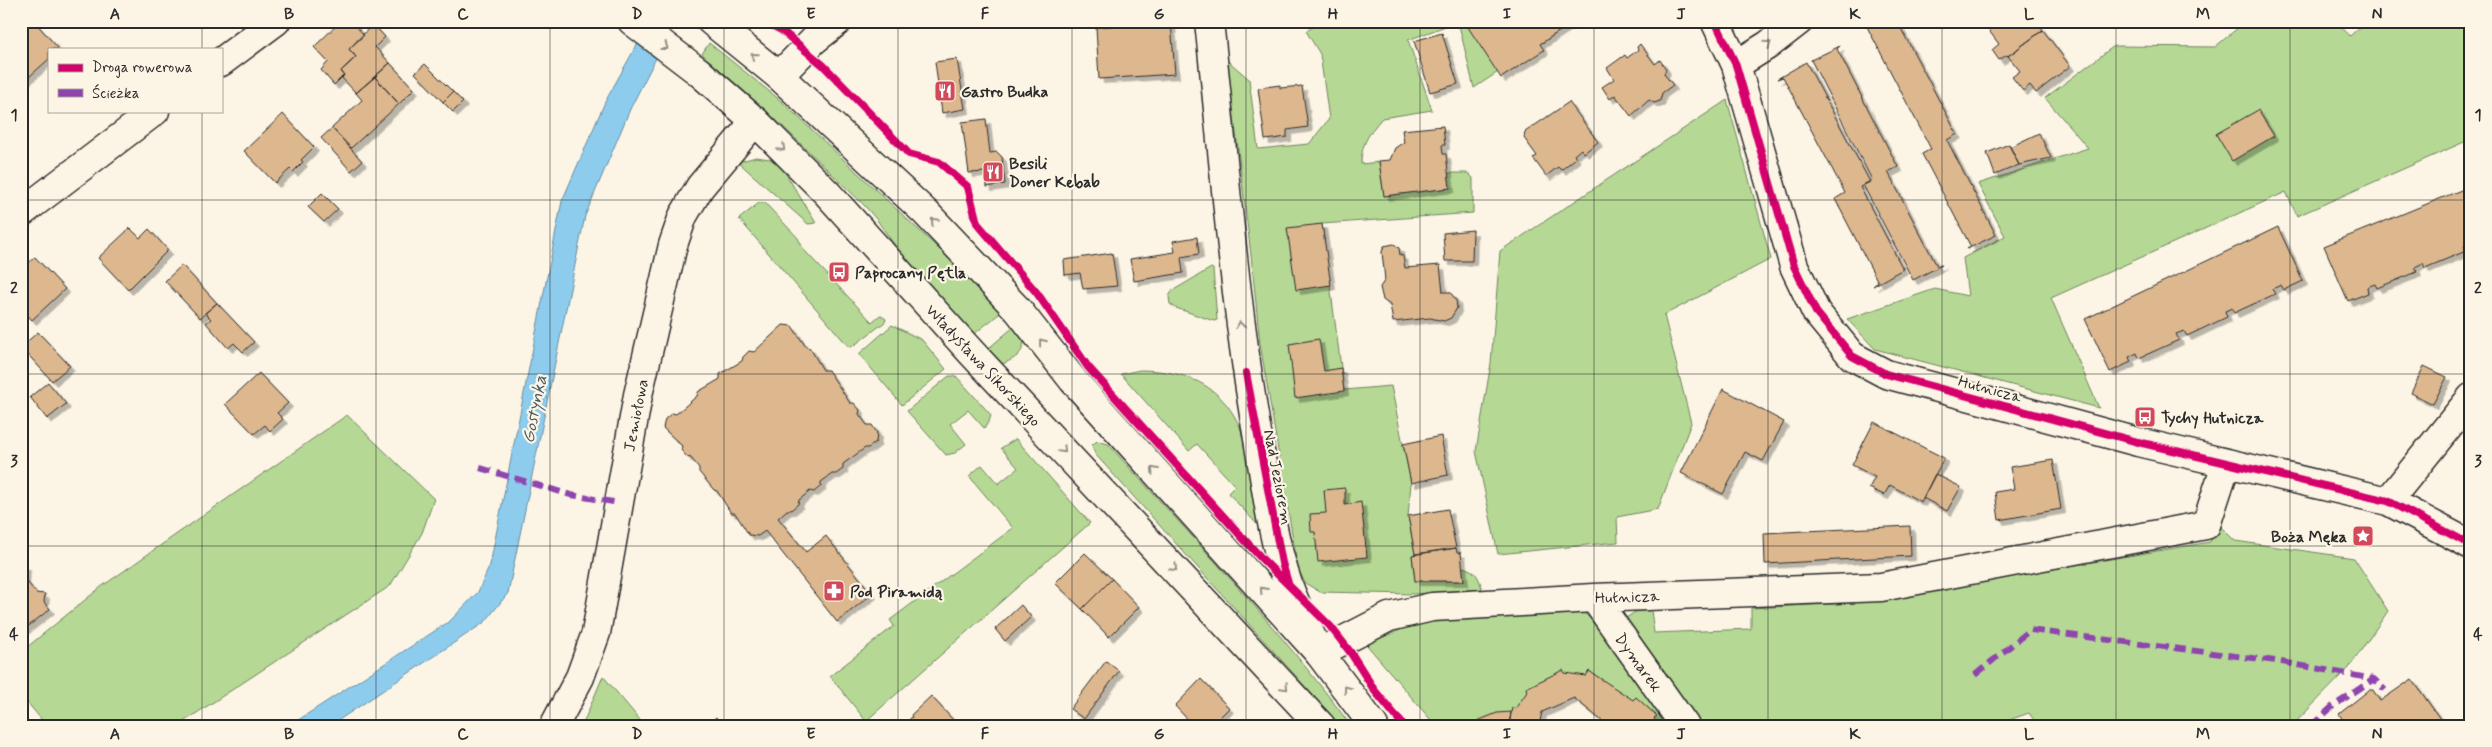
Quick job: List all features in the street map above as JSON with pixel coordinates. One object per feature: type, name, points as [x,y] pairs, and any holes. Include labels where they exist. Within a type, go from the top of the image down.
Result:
[{"type":"street","points":[[222,61],[276,21]]},
{"type":"street","name":"Władysława Sikorskiego","points":[[632,21],[699,72],[755,121],[827,193],[971,352],[1321,726]]},
{"type":"street","points":[[778,76],[814,40],[838,21]]},
{"type":"street","name":"Nad Jeziorem","points":[[1209,21],[1240,324],[1262,466],[1282,563],[1289,585],[1319,653]]},
{"type":"street","name":"Hutnicza","points":[[1714,21],[1736,65],[1794,266],[1816,312],[1852,356],[1886,374],[2226,464],[2388,501],[2471,545]]},
{"type":"street","points":[[1736,65],[1768,45],[1798,21]]},
{"type":"street","points":[[720,28],[778,76],[926,213],[1018,310],[1073,380],[1319,653],[1374,726]]},
{"type":"street","points":[[21,213],[154,112]]},
{"type":"street","name":"Jemiołowa","points":[[554,726],[580,677],[596,633],[638,395],[673,245],[683,216],[700,187],[755,121]]},
{"type":"street","points":[[2388,501],[2471,398]]},
{"type":"street","name":"Hutnicza","points":[[1319,653],[1389,617],[1432,606],[1881,587],[2206,525],[2226,464]]},
{"type":"street","name":"Dymarek","points":[[1594,598],[1685,726]]},
{"type":"green space","points":[[1324,21],[1375,21],[1378,25],[1399,21],[1451,21],[1451,24],[1408,40],[1432,110],[1382,118],[1367,139],[1362,150],[1361,164],[1379,162],[1384,196],[1450,188],[1448,173],[1468,173],[1473,178],[1473,213],[1322,224],[1344,390],[1391,386],[1411,483],[1408,516],[1415,554],[1412,555],[1415,581],[1464,581],[1462,567],[1471,570],[1476,575],[1482,589],[1412,594],[1320,592],[1305,583],[1298,569],[1260,343],[1227,60],[1249,79],[1258,149],[1309,144],[1329,119],[1320,54],[1306,31]]},
{"type":"green space","points":[[1458,21],[1575,21],[1474,88]]},
{"type":"green space","points":[[2246,21],[2336,21],[2350,36],[2366,21],[2471,21],[2471,139],[2297,216],[2286,192],[2051,298],[2099,408],[1875,349],[1847,319],[1935,289],[1968,296],[1963,258],[2005,236],[1978,184],[2088,148],[2045,98],[2114,46],[2215,47]]},
{"type":"green space","points":[[709,43],[780,100],[1004,310],[969,338],[910,267],[877,220],[863,204],[770,114],[702,54]]},
{"type":"green space","points":[[1727,100],[1771,259],[1664,315],[1691,423],[1658,509],[1617,517],[1618,542],[1498,554],[1476,451],[1491,363],[1500,251]]},
{"type":"green space","points":[[756,157],[770,159],[781,166],[816,223],[808,224],[738,162]]},
{"type":"green space","points":[[759,203],[765,203],[798,238],[804,250],[872,322],[880,315],[886,319],[885,322],[849,347],[739,219]]},
{"type":"green space","points":[[1211,268],[1213,269],[1217,320],[1214,321],[1176,308],[1170,304],[1169,297],[1172,291]]},
{"type":"green space","points":[[892,325],[922,340],[946,369],[902,405],[859,354]]},
{"type":"green space","points":[[1016,325],[1023,339],[1022,350],[1013,359],[998,365],[983,353]]},
{"type":"green space","points":[[1140,370],[1176,374],[1203,384],[1223,400],[1237,421],[1247,446],[1267,535],[1228,493],[1235,486],[1197,444],[1189,451],[1121,374]]},
{"type":"green space","points":[[949,376],[956,376],[991,415],[989,422],[984,428],[968,410],[950,424],[966,444],[955,453],[946,455],[907,411]]},
{"type":"green space","points":[[347,415],[434,499],[422,533],[390,586],[177,726],[47,726],[21,695],[21,652],[101,587]]},
{"type":"green space","points":[[1016,439],[1090,523],[866,721],[830,676],[894,626],[890,620],[1013,528],[969,476],[982,465],[998,484],[1018,468],[1001,448]]},
{"type":"green space","points":[[1097,441],[1108,444],[1233,582],[1294,653],[1351,726],[1341,726],[1095,454],[1092,445]]},
{"type":"green space","points":[[2219,525],[2235,541],[2354,558],[2388,611],[2349,668],[2292,726],[2038,726],[2029,713],[1992,726],[1695,726],[1623,620],[1635,612],[1651,610],[1654,633],[1751,629],[1751,608],[1854,603],[2210,542]]},
{"type":"green space","points":[[1579,609],[1609,634],[1674,726],[1625,726],[1578,687],[1491,726],[1436,726],[1366,644],[1420,622]]},
{"type":"green space","points":[[603,676],[645,726],[582,726]]},
{"type":"water","name":"Gostynka","points":[[650,21],[675,21],[631,107],[585,216],[508,593],[485,622],[330,726],[289,726],[450,621],[478,592],[490,565],[562,201],[605,102]]},
{"type":"building","points":[[27,21],[34,21],[58,48],[48,48],[48,60],[21,84],[21,27]]},
{"type":"building","points":[[341,21],[351,21],[364,35],[349,49],[356,57],[341,71],[344,75],[334,85],[321,70],[328,62],[314,47]]},
{"type":"building","points":[[1464,21],[1575,21],[1540,44],[1544,50],[1501,78]]},
{"type":"building","points":[[1864,21],[1897,21],[1957,134],[1947,140],[1996,235],[1967,249],[1971,247],[1922,154],[1931,149]]},
{"type":"building","points":[[1994,21],[2036,21],[2043,30],[2008,56],[1999,60],[1992,50],[1999,44],[1986,27]]},
{"type":"building","points":[[1171,22],[1175,74],[1099,79],[1096,27]]},
{"type":"building","points":[[373,24],[385,37],[375,47],[390,63],[356,93],[342,78],[344,75],[341,71],[356,57],[349,49]]},
{"type":"building","points":[[2043,30],[2070,66],[2036,93],[2030,85],[2023,91],[2012,77],[2020,71],[2008,56]]},
{"type":"building","points":[[1442,33],[1458,84],[1430,92],[1414,41]]},
{"type":"building","points":[[1640,44],[1655,64],[1660,60],[1666,69],[1664,74],[1673,85],[1662,93],[1660,101],[1654,103],[1649,100],[1631,116],[1615,95],[1610,99],[1602,87],[1614,79],[1607,68],[1625,55],[1627,58],[1638,50],[1637,47]]},
{"type":"building","points":[[1840,46],[1837,49],[1898,167],[1888,172],[1937,266],[1942,265],[1913,280],[1863,185],[1872,180],[1811,60]]},
{"type":"building","points":[[957,59],[965,109],[942,113],[935,62]]},
{"type":"building","points":[[1806,62],[1870,182],[1860,187],[1903,269],[1873,286],[1878,282],[1835,199],[1845,193],[1783,77],[1777,79]]},
{"type":"building","points":[[390,63],[414,89],[399,104],[375,77]]},
{"type":"building","points":[[425,64],[453,92],[443,102],[415,73]]},
{"type":"building","points":[[375,77],[399,104],[351,148],[332,128],[362,100],[356,93]]},
{"type":"building","points":[[1280,85],[1280,88],[1302,86],[1308,127],[1287,130],[1287,137],[1265,140],[1258,88]]},
{"type":"building","points":[[453,92],[463,102],[453,112],[443,102]]},
{"type":"building","points":[[1569,102],[1598,142],[1584,153],[1581,149],[1574,155],[1576,158],[1561,170],[1558,167],[1546,176],[1533,158],[1537,156],[1524,138],[1525,132]]},
{"type":"building","points":[[2258,110],[2274,136],[2232,161],[2216,134]]},
{"type":"building","points":[[283,114],[314,147],[301,160],[303,162],[293,172],[290,169],[275,183],[244,151]]},
{"type":"building","points":[[986,119],[990,153],[997,152],[1002,157],[1005,184],[987,187],[986,172],[969,173],[962,122]]},
{"type":"building","points":[[1443,126],[1445,145],[1442,145],[1443,154],[1446,154],[1450,188],[1384,196],[1379,161],[1390,160],[1395,148],[1404,142],[1402,130]]},
{"type":"building","points":[[332,128],[362,161],[351,171],[321,138]]},
{"type":"building","points":[[2039,133],[2051,158],[2019,165],[2010,147]]},
{"type":"building","points":[[2009,144],[2019,165],[1995,175],[1987,153]]},
{"type":"building","points":[[2471,186],[2471,243],[2464,246],[2466,251],[2425,268],[2423,263],[2415,267],[2417,272],[2377,288],[2375,284],[2367,287],[2368,293],[2348,301],[2324,246]]},
{"type":"building","points":[[322,193],[338,209],[324,222],[308,207]]},
{"type":"building","points":[[1322,224],[1331,285],[1296,290],[1287,228]]},
{"type":"building","points":[[2278,227],[2303,281],[2284,290],[2281,285],[2272,289],[2275,294],[2234,313],[2232,308],[2225,311],[2227,317],[2187,336],[2184,331],[2176,334],[2179,340],[2139,358],[2137,353],[2129,357],[2131,362],[2110,372],[2085,319]]},
{"type":"building","points":[[130,228],[140,238],[149,229],[168,250],[128,290],[98,258]]},
{"type":"building","points":[[1473,230],[1472,261],[1445,261],[1443,233]]},
{"type":"building","points":[[1197,237],[1199,254],[1181,257],[1183,273],[1134,281],[1130,259],[1175,252],[1173,241]]},
{"type":"building","points":[[1394,244],[1399,248],[1400,255],[1403,256],[1405,268],[1440,265],[1443,292],[1450,292],[1456,300],[1457,308],[1451,318],[1444,321],[1430,318],[1393,322],[1390,305],[1383,300],[1380,287],[1385,280],[1382,252],[1384,246]]},
{"type":"building","points":[[1112,253],[1117,286],[1083,289],[1080,273],[1065,275],[1064,260]]},
{"type":"building","points":[[35,257],[65,289],[32,320],[21,308],[21,270]]},
{"type":"building","points":[[182,265],[217,303],[200,318],[165,281]]},
{"type":"building","points":[[217,303],[254,342],[243,352],[234,343],[228,348],[206,323],[211,319],[205,313]]},
{"type":"building","points":[[783,325],[792,326],[806,347],[810,348],[823,370],[828,370],[850,403],[854,403],[860,410],[859,414],[867,425],[872,425],[877,433],[876,442],[843,464],[843,469],[821,482],[821,486],[814,492],[810,491],[791,510],[787,510],[778,518],[806,552],[826,536],[872,594],[837,622],[765,531],[758,536],[749,535],[735,513],[731,513],[717,491],[699,472],[699,468],[691,458],[687,457],[681,450],[682,446],[663,428],[665,419],[672,413],[676,414],[697,396],[698,392],[720,379],[720,374],[742,361],[749,351],[754,352]]},
{"type":"building","points":[[38,332],[70,366],[52,381],[21,347]]},
{"type":"building","points":[[1319,339],[1324,371],[1341,368],[1344,391],[1295,398],[1289,344]]},
{"type":"building","points":[[2424,366],[2447,377],[2433,404],[2411,393]]},
{"type":"building","points":[[259,373],[288,403],[277,413],[283,419],[270,431],[265,425],[254,434],[225,404]]},
{"type":"building","points":[[48,382],[66,404],[47,419],[30,397]]},
{"type":"building","points":[[1723,389],[1784,422],[1763,461],[1745,452],[1723,494],[1681,473]]},
{"type":"building","points":[[1874,422],[1944,458],[1921,502],[1890,485],[1884,495],[1869,488],[1875,477],[1852,465]]},
{"type":"building","points":[[1441,436],[1448,475],[1411,483],[1403,444]]},
{"type":"building","points":[[2053,460],[2061,509],[1999,520],[1995,492],[2014,489],[2010,467]]},
{"type":"building","points":[[1935,474],[1961,487],[1947,511],[1923,498]]},
{"type":"building","points":[[1345,488],[1345,505],[1361,502],[1367,557],[1318,562],[1315,532],[1311,532],[1310,514],[1326,513],[1324,490]]},
{"type":"building","points":[[1448,509],[1456,548],[1415,554],[1408,516]]},
{"type":"building","points":[[1910,526],[1911,556],[1765,564],[1764,533]]},
{"type":"building","points":[[1456,548],[1457,552],[1461,553],[1464,581],[1415,581],[1412,555]]},
{"type":"building","points":[[1085,553],[1112,579],[1082,609],[1055,583]]},
{"type":"building","points":[[21,565],[26,566],[25,579],[36,593],[45,594],[44,602],[50,609],[21,632]]},
{"type":"building","points":[[1112,579],[1139,607],[1109,637],[1082,609]]},
{"type":"building","points":[[1021,605],[1031,617],[1005,641],[995,629]]},
{"type":"building","points":[[1106,661],[1119,671],[1084,719],[1070,709]]},
{"type":"building","points":[[1563,670],[1565,673],[1586,676],[1589,671],[1633,700],[1636,697],[1657,716],[1654,718],[1657,726],[1608,726],[1574,698],[1542,712],[1539,726],[1509,726],[1512,707],[1515,709],[1527,692],[1526,688]]},
{"type":"building","points":[[1201,679],[1229,708],[1211,726],[1194,726],[1175,706]]},
{"type":"building","points":[[2412,679],[2445,726],[2347,726],[2339,714],[2369,690],[2373,690],[2380,701]]},
{"type":"building","points":[[931,696],[957,724],[902,726],[912,717],[911,715]]},
{"type":"building","points":[[1511,712],[1509,726],[1465,726],[1497,713]]},
{"type":"building","points":[[716,717],[723,726],[706,726]]},
{"type":"marked path","points":[[480,468],[571,495],[619,503]]},
{"type":"marked path","points":[[1975,675],[2030,630],[2276,661],[2374,679]]},
{"type":"marked path","points":[[2311,726],[2332,707],[2374,679],[2385,690]]},
{"type":"cycle path","points":[[764,21],[781,30],[823,65],[909,154],[939,162],[968,187],[977,223],[1037,293],[1088,367],[1262,559],[1330,626],[1351,653],[1375,691],[1404,726]]},
{"type":"cycle path","points":[[1715,21],[1736,65],[1794,266],[1816,312],[1852,356],[1886,374],[2138,442],[2388,501],[2471,545]]},
{"type":"cycle path","points":[[1246,373],[1282,563],[1288,583]]},
{"type":"place","name":"Gastro Budka","points":[[945,91]]},
{"type":"place","name":"Besili Doner Kebab","points":[[993,172]]},
{"type":"place","name":"Paprocany Pętla","points":[[839,272]]},
{"type":"place","name":"Tychy Hutnicza","points":[[2145,417]]},
{"type":"place","name":"Boża Męka","points":[[2363,536]]},
{"type":"place","name":"Pod Piramidą","points":[[834,591]]}]
